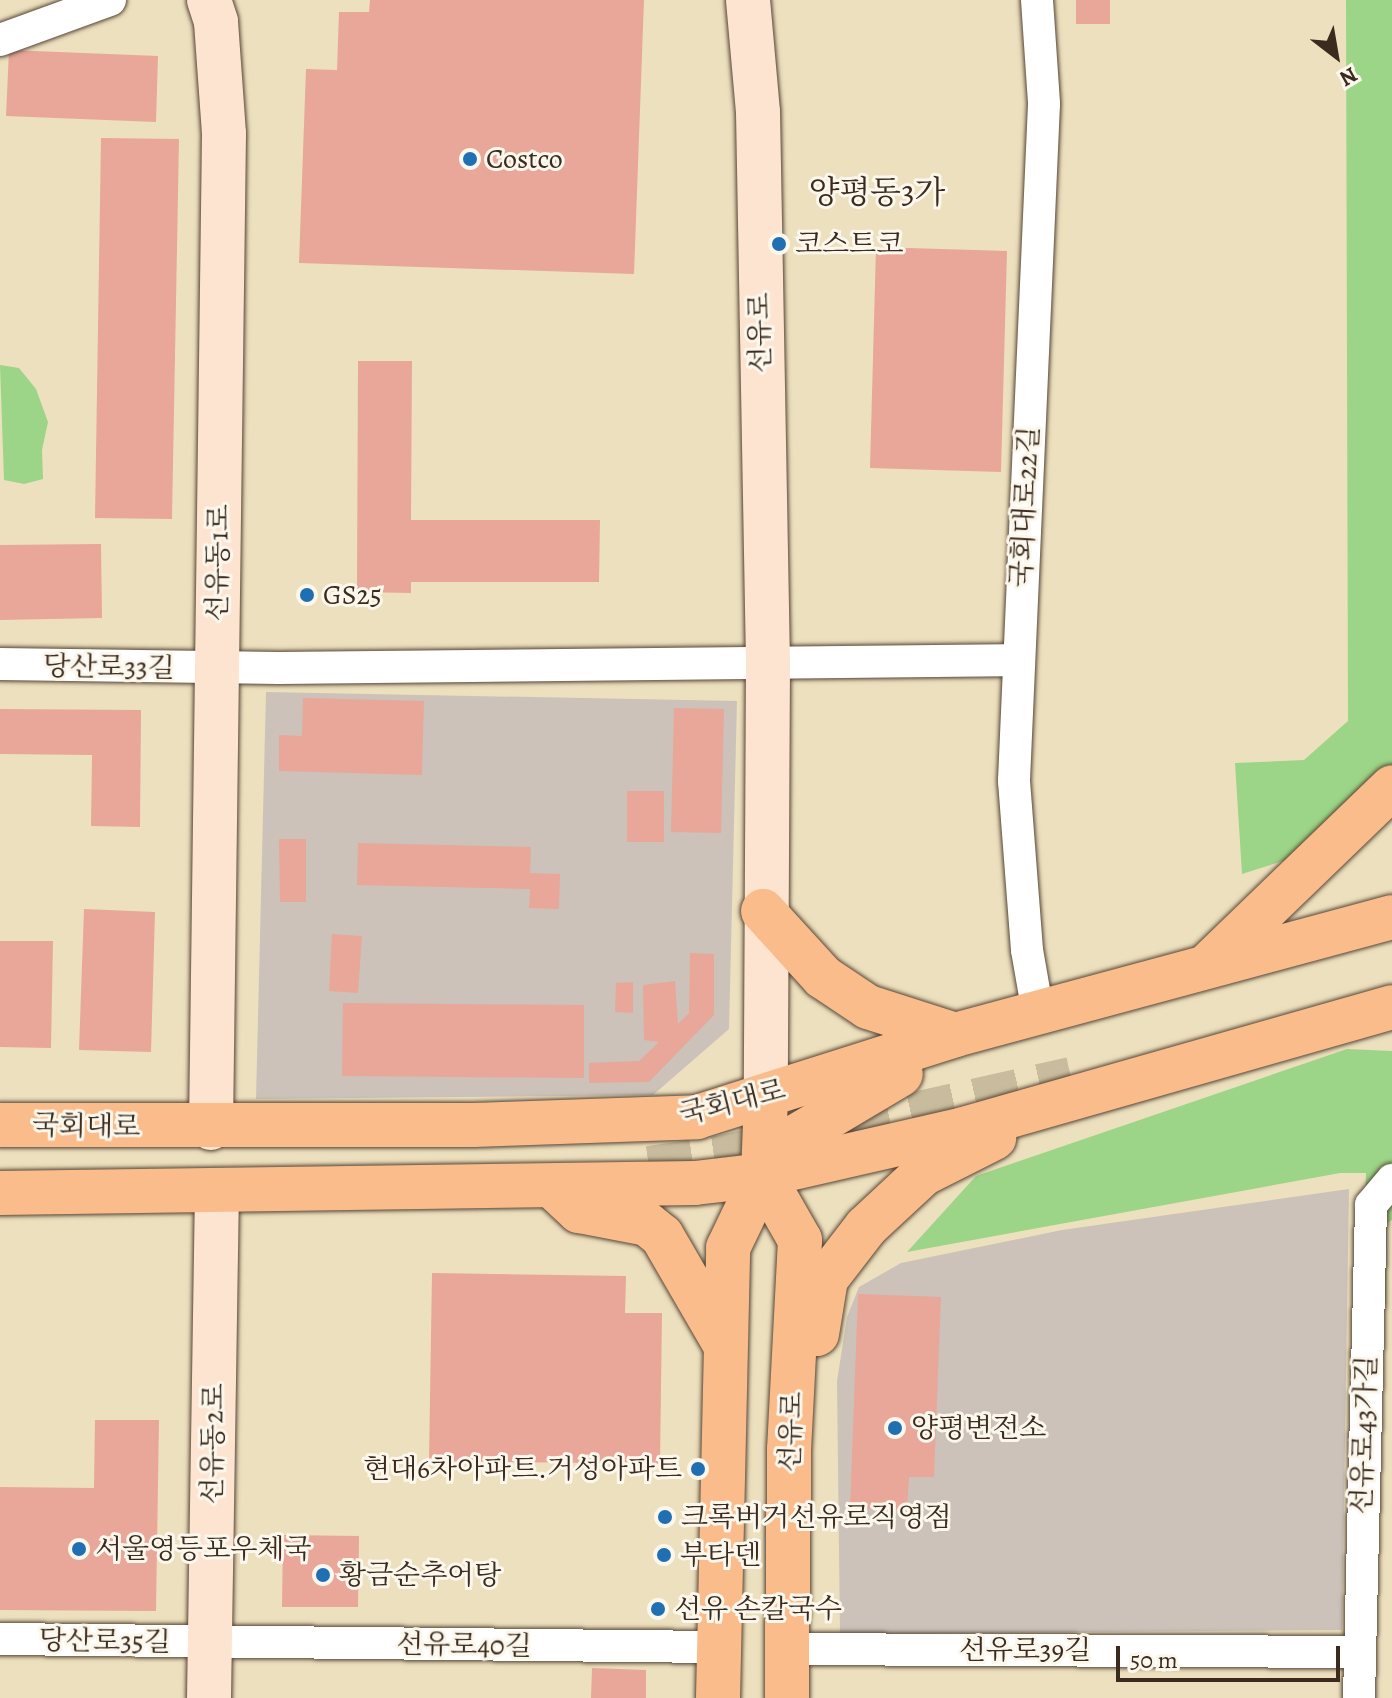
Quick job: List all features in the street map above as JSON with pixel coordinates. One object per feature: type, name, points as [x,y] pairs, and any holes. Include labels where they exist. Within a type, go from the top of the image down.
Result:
[{"type":"main road","points":[[1204,968],[1325,856],[1392,787]]},
{"type":"main road","points":[[763,911],[823,977],[868,1007],[955,1035]]},
{"type":"main road","name":"국회대로","points":[[0,1125],[211,1128],[610,1123],[697,1117],[955,1035],[1392,917]]},
{"type":"main road","points":[[0,1193],[695,1183],[763,1175],[1067,1101],[1392,1007]]},
{"type":"main road","points":[[763,1175],[795,1137],[861,1093],[1025,1016]]},
{"type":"main road","points":[[1333,1024],[1392,1031]]},
{"type":"main road","name":"선유로","points":[[718,1698],[728,1248],[763,1175],[766,1096]]},
{"type":"main road","points":[[789,1449],[813,1358],[826,1279],[866,1227],[923,1174],[1067,1101]]},
{"type":"main road","points":[[610,1123],[629,1131],[639,1141],[640,1154],[629,1175],[612,1184]]},
{"type":"main road","name":"선유로","points":[[763,1175],[800,1240],[789,1449],[787,1698]]},
{"type":"main road","points":[[552,1186],[579,1211],[647,1224],[662,1236],[726,1345]]},
{"type":"street","points":[[0,40],[110,0]]},
{"type":"street","name":"선유동1로","points":[[209,0],[216,22],[224,134],[211,1128]]},
{"type":"street","name":"선유로","points":[[748,0],[758,112],[768,665],[763,911],[766,1096]]},
{"type":"street","name":"국회대로22길","points":[[1025,1016],[1027,950],[1014,781],[1044,104],[1037,0]]},
{"type":"street","points":[[217,668],[768,665],[1018,660]]},
{"type":"street","name":"당산로33길","points":[[0,664],[217,668]]},
{"type":"street","name":"선유로43가길","points":[[1359,1698],[1371,1205],[1392,1180]]},
{"type":"street","name":"선유동2로","points":[[209,1698],[217,1190]]},
{"type":"street","name":"당산로35길","points":[[0,1639],[210,1643]]},
{"type":"street","name":"선유로40길","points":[[210,1643],[718,1647]]},
{"type":"street","name":"선유로39길","points":[[788,1649],[1359,1652]]},
{"type":"shaded area","points":[[266,692],[737,701],[729,1029],[653,1095],[256,1099]]},
{"type":"shaded area","points":[[1349,1189],[1342,1630],[840,1634],[837,1381],[847,1317],[859,1287],[901,1263],[1062,1230]]},
{"type":"green space","points":[[1346,0],[1392,0],[1392,767],[1305,854],[1242,874],[1235,763],[1304,760],[1348,721]]},
{"type":"green space","points":[[0,365],[19,368],[36,389],[48,422],[42,450],[43,479],[24,484],[4,480]]},
{"type":"green space","points":[[1347,1049],[1392,1051],[1392,1220],[1387,1223],[1386,1304],[1362,1303],[1366,1173],[1340,1173],[907,1252],[976,1176]]},
{"type":"building","name":"Costco","points":[[370,0],[644,0],[634,274],[299,263],[306,69],[337,70],[339,12],[369,12]]},
{"type":"building","points":[[1076,0],[1110,0],[1110,24],[1076,24]]},
{"type":"building","points":[[9,50],[158,56],[156,122],[6,116]]},
{"type":"building","points":[[101,138],[179,139],[172,519],[95,518]]},
{"type":"building","points":[[876,247],[1007,251],[1001,472],[870,468]]},
{"type":"building","points":[[358,361],[412,361],[411,520],[600,520],[599,582],[411,582],[411,593],[357,592]]},
{"type":"building","points":[[101,544],[102,618],[0,620],[0,545]]},
{"type":"building","points":[[303,698],[424,701],[422,775],[279,771],[279,735],[302,736]]},
{"type":"building","points":[[674,708],[724,709],[721,833],[671,832]]},
{"type":"building","points":[[0,709],[141,710],[140,827],[91,826],[92,755],[0,754]]},
{"type":"building","points":[[627,791],[664,791],[664,842],[627,842]]},
{"type":"building","points":[[279,839],[306,839],[306,902],[280,902]]},
{"type":"building","points":[[358,843],[531,847],[530,873],[560,874],[559,909],[529,908],[530,889],[357,885]]},
{"type":"building","points":[[84,909],[155,912],[151,1052],[79,1050]]},
{"type":"building","points":[[332,934],[362,936],[358,993],[329,991]]},
{"type":"building","points":[[0,941],[53,941],[51,1048],[0,1047]]},
{"type":"building","points":[[690,953],[714,954],[714,1015],[649,1082],[589,1083],[589,1063],[639,1061],[659,1042],[644,1040],[643,985],[675,981],[678,1024],[689,1013]]},
{"type":"building","points":[[633,982],[633,1013],[615,1012],[616,983]]},
{"type":"building","points":[[343,1003],[584,1005],[584,1078],[342,1076]]},
{"type":"building","points":[[432,1273],[626,1276],[625,1313],[662,1313],[660,1464],[429,1461]]},
{"type":"building","name":"양평변전소","points":[[858,1294],[941,1297],[934,1477],[909,1477],[907,1510],[850,1508]]},
{"type":"building","name":"서울영등포우체국","points":[[95,1420],[159,1420],[156,1611],[0,1610],[0,1487],[94,1488]]},
{"type":"building","points":[[283,1535],[359,1536],[358,1607],[282,1607]]},
{"type":"building","points":[[592,1668],[646,1670],[646,1698],[591,1698]]},
{"type":"tunnel","points":[[649,1168],[718,1158],[1071,1079]]},
{"type":"place","name":"Costco","points":[[470,159]]},
{"type":"place","name":"코스트코","points":[[779,244]]},
{"type":"place","name":"GS25","points":[[307,595]]},
{"type":"place","name":"양평변전소","points":[[895,1428]]},
{"type":"place","name":"현대6차아파트.거성아파트","points":[[698,1469]]},
{"type":"place","name":"크록버거선유로직영점","points":[[665,1517]]},
{"type":"place","name":"서울영등포우체국","points":[[79,1549]]},
{"type":"place","name":"부타덴","points":[[664,1555]]},
{"type":"place","name":"황금순추어탕","points":[[323,1575]]},
{"type":"place","name":"선유 손칼국수","points":[[658,1609]]},
{"type":"district","name":"양평동3가","points":[[877,192]]}]
